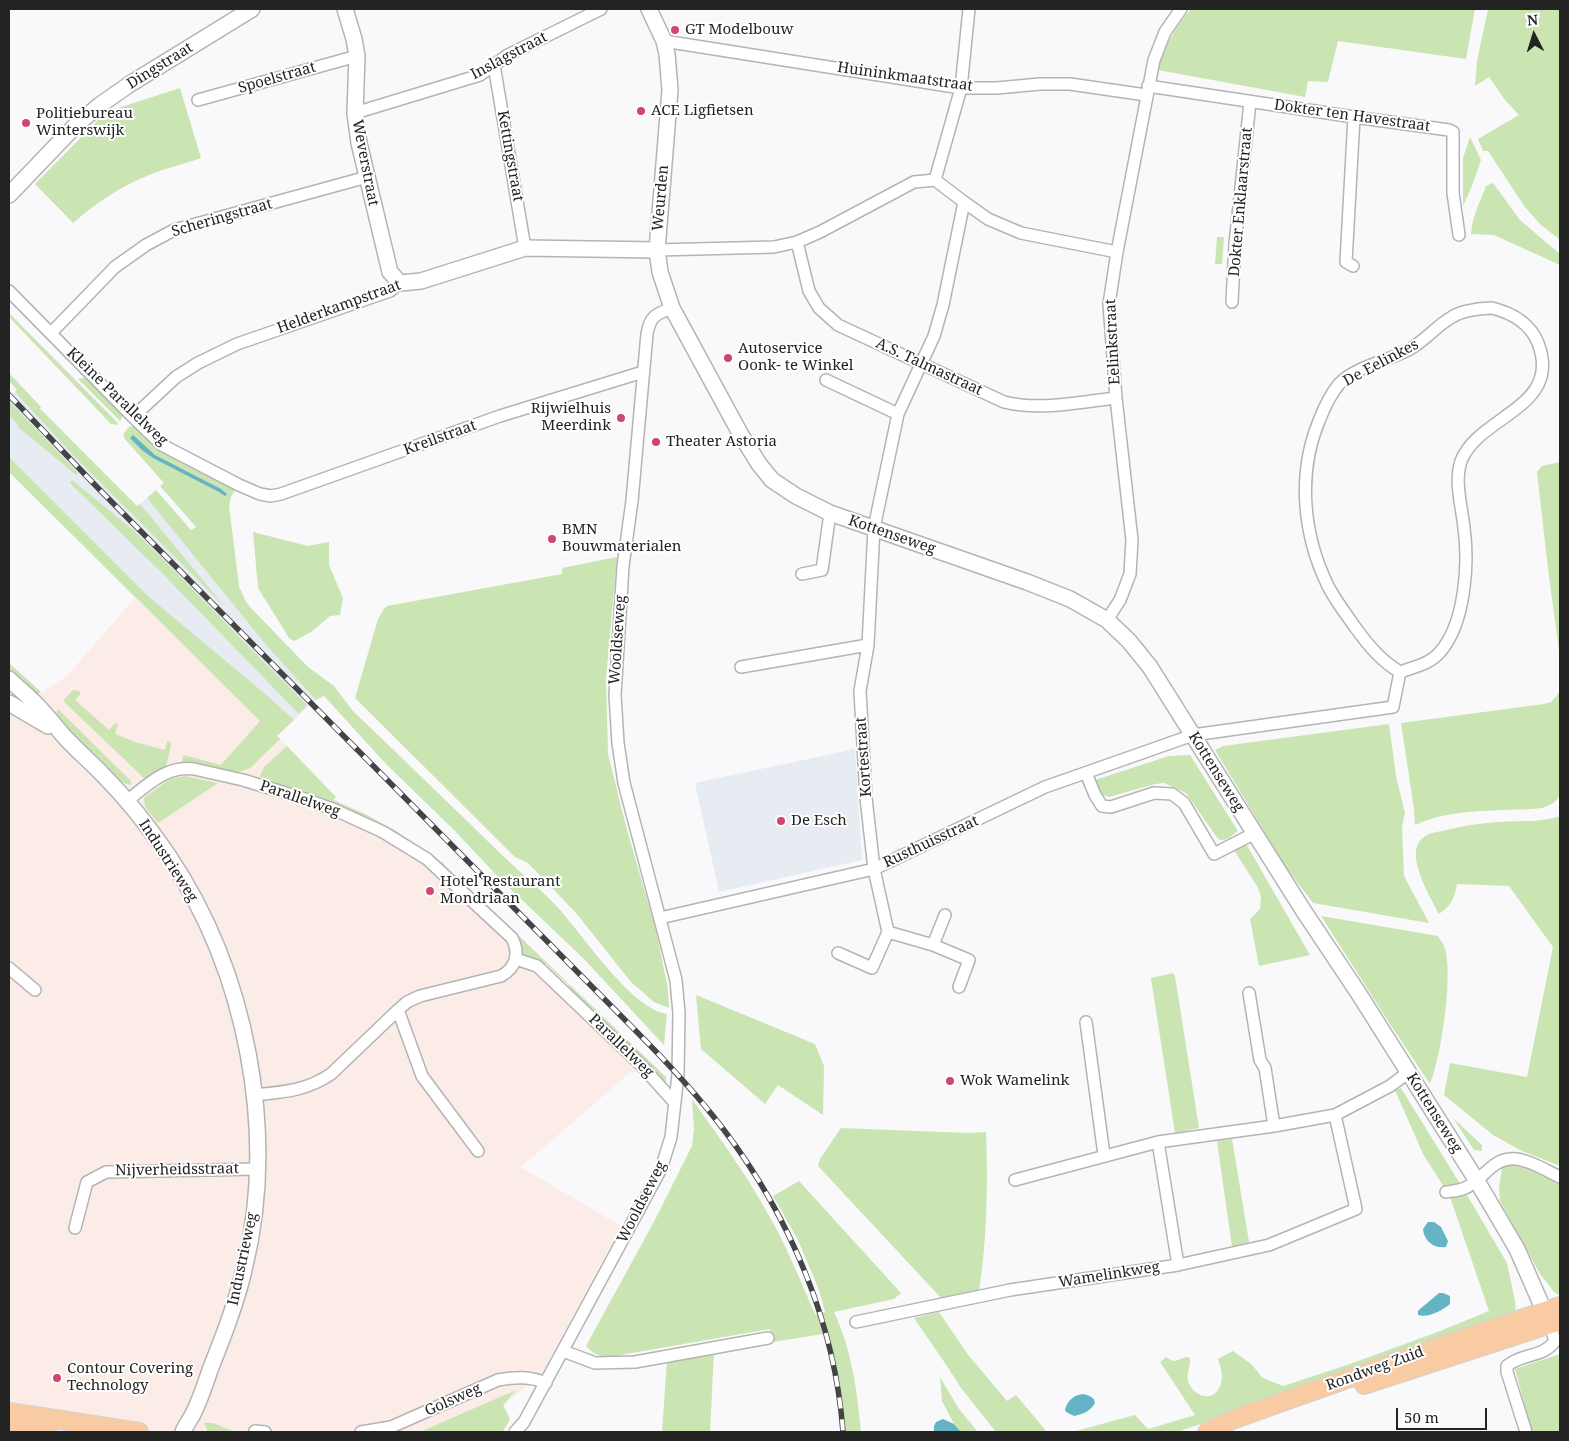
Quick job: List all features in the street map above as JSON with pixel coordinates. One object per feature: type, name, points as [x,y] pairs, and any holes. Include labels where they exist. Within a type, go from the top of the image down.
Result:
[{"type":"main road","name":"Rondweg Zuid","points":[[1208,1432],[1242,1416],[1439,1346],[1554,1316]]},
{"type":"main road","points":[[9,1412],[138,1432]]},
{"type":"main road","points":[[9,1426],[47,1432]]},
{"type":"street","name":"Dingstraat","points":[[9,195],[76,125],[100,105],[130,84],[252,9]]},
{"type":"street","name":"Weverstraat","points":[[346,9],[353,34],[356,56],[355,112],[359,143],[390,272],[400,283]]},
{"type":"street","name":"Inslagstraat","points":[[355,112],[480,75],[508,55],[601,9]]},
{"type":"street","name":"Weurden","points":[[649,9],[668,54],[670,90],[657,250],[774,247],[797,242],[820,232],[914,182],[935,180]]},
{"type":"street","points":[[969,9],[961,88],[935,180],[988,218],[1021,233],[1116,252]]},
{"type":"street","name":"Eelinkstraat","points":[[1107,620],[1120,600],[1130,574],[1132,540],[1116,398],[1109,304],[1116,252],[1154,60],[1165,32],[1182,9]]},
{"type":"street","name":"Huininkmaatstraat","points":[[664,41],[961,88],[1070,84],[1147,90]]},
{"type":"street","name":"Spoelstraat","points":[[198,100],[356,56]]},
{"type":"street","name":"Kettingstraat","points":[[494,65],[525,248]]},
{"type":"street","name":"Dokter ten Havestraat","points":[[1147,90],[1250,102],[1454,132],[1452,193],[1459,235]]},
{"type":"street","name":"Dokter Enklaarstraat","points":[[1232,302],[1250,102]]},
{"type":"street","points":[[1353,266],[1346,262],[1354,117]]},
{"type":"street","name":"Scheringstraat","points":[[51,333],[114,267],[146,245],[174,230],[367,177]]},
{"type":"street","name":"Kortestraat","points":[[888,932],[874,869],[866,798],[860,691],[868,645],[874,528],[898,414],[934,336],[943,305],[964,202]]},
{"type":"street","name":"A.S. Talmastraat","points":[[797,242],[809,291],[819,308],[838,325],[1004,402],[1036,407],[1116,398]]},
{"type":"street","name":"Helderkampstraat","points":[[133,417],[176,377],[198,363],[238,344],[390,291],[400,283],[421,281],[525,248],[657,250]]},
{"type":"street","name":"Kottenseweg","points":[[657,250],[660,272],[672,308],[741,435],[759,464],[772,480],[796,496],[830,513],[1070,599],[1107,620],[1129,641],[1150,666],[1476,1181],[1554,1316],[1555,1341],[1551,1348],[1512,1362],[1507,1366],[1507,1372],[1526,1432]]},
{"type":"street","name":"Kleine Parallelweg","points":[[9,291],[162,444],[238,485]]},
{"type":"street","name":"Wooldseweg","points":[[515,1432],[523,1427],[662,1169],[671,1137],[678,1074],[679,1012],[682,980],[660,918],[624,783],[618,743],[615,694],[623,566],[632,501],[648,323],[657,314],[672,308]]},
{"type":"street","name":"De Eelinkes","points":[[1492,308],[1508,312],[1522,321],[1535,335],[1542,358],[1542,370],[1536,388],[1524,402],[1481,436],[1468,449],[1462,460],[1458,475],[1458,486],[1465,531],[1466,555],[1464,588],[1460,606],[1450,637],[1440,652],[1426,663],[1400,672],[1387,664],[1367,643],[1328,587],[1318,563],[1308,527],[1306,504],[1307,470],[1313,434],[1332,394],[1346,378],[1368,366],[1391,359],[1409,350],[1422,342],[1453,316],[1475,309],[1492,308]]},
{"type":"street","name":"Kreilstraat","points":[[238,485],[260,494],[271,496],[281,494],[500,416],[643,372]]},
{"type":"street","points":[[826,380],[898,414]]},
{"type":"street","name":"Kottenseweg","points":[[802,574],[822,570],[830,513]]},
{"type":"street","points":[[741,667],[868,645]]},
{"type":"street","points":[[1193,735],[1393,707],[1400,672]]},
{"type":"street","points":[[11,693],[40,720],[62,735],[95,766],[127,801]]},
{"type":"street","name":"Rusthuisstraat","points":[[660,918],[874,869],[1045,787],[1193,735]]},
{"type":"street","name":"Parallelweg","points":[[127,801],[169,771],[185,768],[273,788],[335,810],[383,832],[427,859],[512,938],[515,944],[516,959],[537,966],[640,1065],[675,1103]]},
{"type":"street","points":[[1086,773],[1102,806],[1111,807],[1154,793],[1172,794],[1184,803],[1214,854],[1255,833]]},
{"type":"street","name":"Industrieweg","points":[[127,801],[168,854],[194,898],[216,945],[237,1004],[247,1047],[254,1095],[257,1168],[255,1199],[239,1290],[228,1325],[192,1416],[183,1432]]},
{"type":"street","points":[[933,944],[945,915]]},
{"type":"street","points":[[838,953],[872,968],[888,932],[933,944],[969,960],[959,988]]},
{"type":"street","points":[[254,1095],[297,1090],[320,1081],[330,1074],[406,1002],[420,996],[501,976],[511,969],[516,959]]},
{"type":"street","points":[[9,968],[35,990]]},
{"type":"street","points":[[1249,993],[1260,1060],[1265,1068],[1274,1126]]},
{"type":"street","points":[[398,1010],[422,1076],[478,1151]]},
{"type":"street","points":[[1086,1022],[1104,1155]]},
{"type":"street","points":[[1015,1180],[1158,1142],[1274,1126],[1335,1115],[1390,1086],[1408,1072]]},
{"type":"street","name":"Wamelinkweg","points":[[856,1322],[1010,1290],[1178,1265],[1269,1245],[1356,1209],[1335,1115]]},
{"type":"street","points":[[1158,1142],[1178,1265]]},
{"type":"street","points":[[1446,1192],[1465,1188],[1493,1166],[1509,1159],[1523,1160],[1560,1176]]},
{"type":"street","name":"Nijverheidsstraat","points":[[75,1228],[87,1182],[106,1172],[257,1168]]},
{"type":"street","points":[[563,1351],[595,1363],[635,1362],[768,1338]]},
{"type":"street","name":"Golsweg","points":[[361,1432],[391,1427],[498,1380],[512,1377],[530,1377],[546,1383]]},
{"type":"street","name":"Industrieweg","points":[[192,1416],[194,1432]]},
{"type":"shaded area","points":[[9,390],[13,394],[17,391],[40,408],[137,506],[149,496],[321,694],[277,736],[9,472]]},
{"type":"shaded area","points":[[135,598],[289,748],[333,799],[396,831],[443,863],[646,1059],[521,1167],[621,1226],[542,1373],[473,1432],[9,1432],[9,709],[13,711],[67,676]]},
{"type":"shaded area","name":"De Esch","points":[[855,749],[862,860],[719,892],[695,783]]},
{"type":"green space","points":[[1191,9],[1475,9],[1466,59],[1338,41],[1328,82],[1308,81],[1305,97],[1158,70],[1171,37]]},
{"type":"green space","points":[[1488,9],[1560,9],[1560,240],[1540,224],[1525,207],[1488,151],[1483,151],[1478,139],[1519,115],[1505,100],[1489,77],[1475,86],[1477,61]]},
{"type":"green space","points":[[180,88],[201,158],[128,184],[99,202],[73,223],[35,184],[106,112]]},
{"type":"green space","points":[[1470,137],[1481,160],[1463,206],[1463,158]]},
{"type":"green space","points":[[1493,183],[1520,220],[1560,254],[1560,265],[1494,235],[1471,234],[1475,216],[1486,186]]},
{"type":"green space","points":[[1217,237],[1224,237],[1222,264],[1215,264]]},
{"type":"green space","points":[[9,313],[118,423],[117,425],[111,424],[9,317]]},
{"type":"green space","points":[[9,373],[41,407],[40,409],[137,506],[140,504],[225,607],[74,456],[15,392],[17,390],[9,381]]},
{"type":"green space","points":[[87,377],[122,413],[120,421],[78,379]]},
{"type":"green space","points":[[9,401],[78,473],[76,475],[18,427],[17,423],[9,416]]},
{"type":"green space","points":[[130,426],[136,427],[234,487],[235,490],[229,506],[239,586],[250,607],[308,667],[334,686],[353,711],[555,904],[601,961],[627,989],[654,1010],[667,1014],[664,1045],[584,959],[501,880],[454,830],[386,764],[324,696],[316,700],[268,647],[147,498],[156,490],[191,530],[196,527],[160,486],[164,483],[124,438],[124,433]]},
{"type":"green space","points":[[9,457],[149,597],[294,720],[277,736],[280,739],[250,768],[242,771],[226,772],[182,763],[183,755],[221,765],[260,721],[9,472]]},
{"type":"green space","points":[[1560,462],[1560,658],[1537,472],[1542,466]]},
{"type":"green space","points":[[72,480],[133,530],[307,705],[299,714],[164,575],[70,483]]},
{"type":"green space","points":[[253,532],[308,546],[329,542],[329,565],[343,598],[340,615],[330,616],[311,632],[294,641],[289,638],[258,588]]},
{"type":"green space","points":[[617,557],[606,679],[608,754],[627,830],[656,930],[668,989],[669,1008],[654,1002],[631,982],[576,913],[528,863],[515,857],[355,698],[378,619],[387,606],[562,574],[562,568]]},
{"type":"green space","points":[[9,663],[41,692],[33,697],[9,673]]},
{"type":"green space","points":[[73,690],[81,693],[75,700],[109,730],[115,723],[118,724],[115,734],[135,742],[165,750],[167,741],[170,742],[166,767],[146,779],[144,778],[63,701]]},
{"type":"green space","points":[[1560,692],[1560,795],[1555,802],[1542,808],[1477,811],[1445,815],[1415,825],[1401,723],[1544,704],[1551,702]]},
{"type":"green space","points":[[58,709],[131,781],[131,785],[120,782],[54,718]]},
{"type":"green space","points":[[1389,724],[1396,776],[1405,813],[1402,826],[1404,876],[1429,923],[1313,903],[1285,866],[1215,750],[1223,746]]},
{"type":"green space","points":[[287,746],[336,797],[333,800],[365,814],[396,831],[443,863],[666,1077],[666,1084],[644,1066],[644,1059],[594,1011],[589,1010],[568,990],[569,985],[546,964],[523,955],[518,938],[445,865],[441,865],[262,781],[260,776],[264,767]]},
{"type":"green space","points":[[1190,755],[1238,831],[1226,839],[1218,839],[1186,793],[1164,783],[1109,797],[1100,794],[1095,780],[1169,756]]},
{"type":"green space","points":[[185,776],[218,783],[158,823],[145,807],[145,797],[170,779]]},
{"type":"green space","points":[[1560,816],[1560,1166],[1522,1151],[1493,1135],[1444,1095],[1450,1063],[1527,1077],[1553,947],[1509,886],[1457,884],[1452,901],[1439,914],[1420,875],[1416,853],[1418,844],[1424,837],[1433,833],[1478,824],[1538,820]]},
{"type":"green space","points":[[1245,842],[1310,955],[1259,966],[1250,919],[1260,909],[1261,896],[1257,886],[1235,852],[1236,848]]},
{"type":"green space","points":[[1321,916],[1438,936],[1441,940],[1446,951],[1448,982],[1438,1056],[1430,1084],[1390,1024]]},
{"type":"green space","points":[[1173,973],[1199,1128],[1175,1133],[1151,978]]},
{"type":"green space","points":[[696,995],[815,1044],[824,1066],[823,1115],[778,1085],[765,1104],[701,1049]]},
{"type":"green space","points":[[1401,1088],[1462,1187],[1447,1192],[1423,1154],[1395,1090]]},
{"type":"green space","points":[[692,1099],[750,1184],[775,1226],[815,1314],[825,1312],[819,1290],[798,1240],[773,1196],[799,1181],[901,1293],[894,1299],[834,1312],[845,1341],[853,1371],[861,1432],[845,1432],[839,1382],[833,1357],[823,1334],[773,1342],[770,1329],[609,1357],[596,1354],[586,1346],[656,1218],[692,1146],[694,1128]]},
{"type":"green space","points":[[1453,1118],[1482,1145],[1482,1151],[1474,1150]]},
{"type":"green space","points":[[841,1128],[986,1132],[986,1212],[979,1292],[942,1299],[818,1166],[820,1159]]},
{"type":"green space","points":[[1232,1139],[1249,1242],[1232,1247],[1217,1141]]},
{"type":"green space","points":[[1507,1164],[1518,1166],[1560,1183],[1560,1295],[1555,1293],[1540,1274],[1500,1201],[1499,1188],[1502,1168]]},
{"type":"green space","points":[[1467,1195],[1507,1263],[1515,1301],[1516,1317],[1177,1432],[1072,1432],[1135,1415],[1148,1429],[1195,1415],[1160,1362],[1166,1357],[1174,1361],[1186,1357],[1190,1358],[1188,1381],[1194,1391],[1204,1396],[1213,1395],[1221,1383],[1222,1376],[1218,1359],[1233,1351],[1251,1364],[1263,1378],[1283,1386],[1435,1333],[1489,1311],[1450,1197]]},
{"type":"green space","points":[[939,1312],[969,1356],[1007,1401],[1016,1395],[1047,1432],[996,1432],[961,1388],[914,1318]]},
{"type":"green space","points":[[714,1352],[710,1432],[662,1432],[667,1360]]},
{"type":"green space","points":[[1560,1354],[1560,1432],[1532,1432],[1515,1369]]},
{"type":"green space","points":[[940,1377],[959,1409],[978,1432],[961,1432],[954,1424],[942,1401]]},
{"type":"green space","points":[[516,1390],[503,1405],[510,1419],[503,1432],[420,1432]]},
{"type":"green space","points":[[204,1423],[213,1423],[235,1432],[208,1432]]},
{"type":"water","points":[[133,435],[155,455],[221,489],[227,494],[225,496],[153,458],[130,438]]},
{"type":"water","points":[[1428,1222],[1434,1222],[1441,1227],[1448,1241],[1446,1247],[1437,1247],[1425,1237],[1423,1229]]},
{"type":"water","points":[[1439,1293],[1450,1296],[1450,1304],[1435,1313],[1426,1316],[1418,1315],[1418,1311]]},
{"type":"water","points":[[1084,1394],[1094,1399],[1095,1403],[1091,1409],[1074,1416],[1066,1412],[1065,1409],[1070,1400],[1077,1395]]},
{"type":"water","points":[[943,1419],[954,1424],[961,1432],[934,1432],[936,1422]]},
{"type":"railway","points":[[9,395],[96,486],[643,1038],[713,1116],[748,1163],[789,1235],[805,1273],[819,1311],[830,1351],[838,1391],[843,1432]]},
{"type":"place","name":"GT Modelbouw","points":[[675,30]]},
{"type":"place","name":"ACE Ligfietsen","points":[[641,111]]},
{"type":"place","name":"Politiebureau Winterswijk","points":[[26,123]]},
{"type":"place","name":"Autoservice Oonk- te Winkel","points":[[728,358]]},
{"type":"place","name":"Rijwielhuis Meerdink","points":[[621,418]]},
{"type":"place","name":"Theater Astoria","points":[[656,442]]},
{"type":"place","name":"BMN Bouwmaterialen","points":[[552,539]]},
{"type":"place","name":"De Esch","points":[[781,821]]},
{"type":"place","name":"Hotel Restaurant Mondriaan","points":[[430,891]]},
{"type":"place","name":"Wok Wamelink","points":[[950,1081]]},
{"type":"place","name":"Contour Covering Technology","points":[[57,1378]]}]
